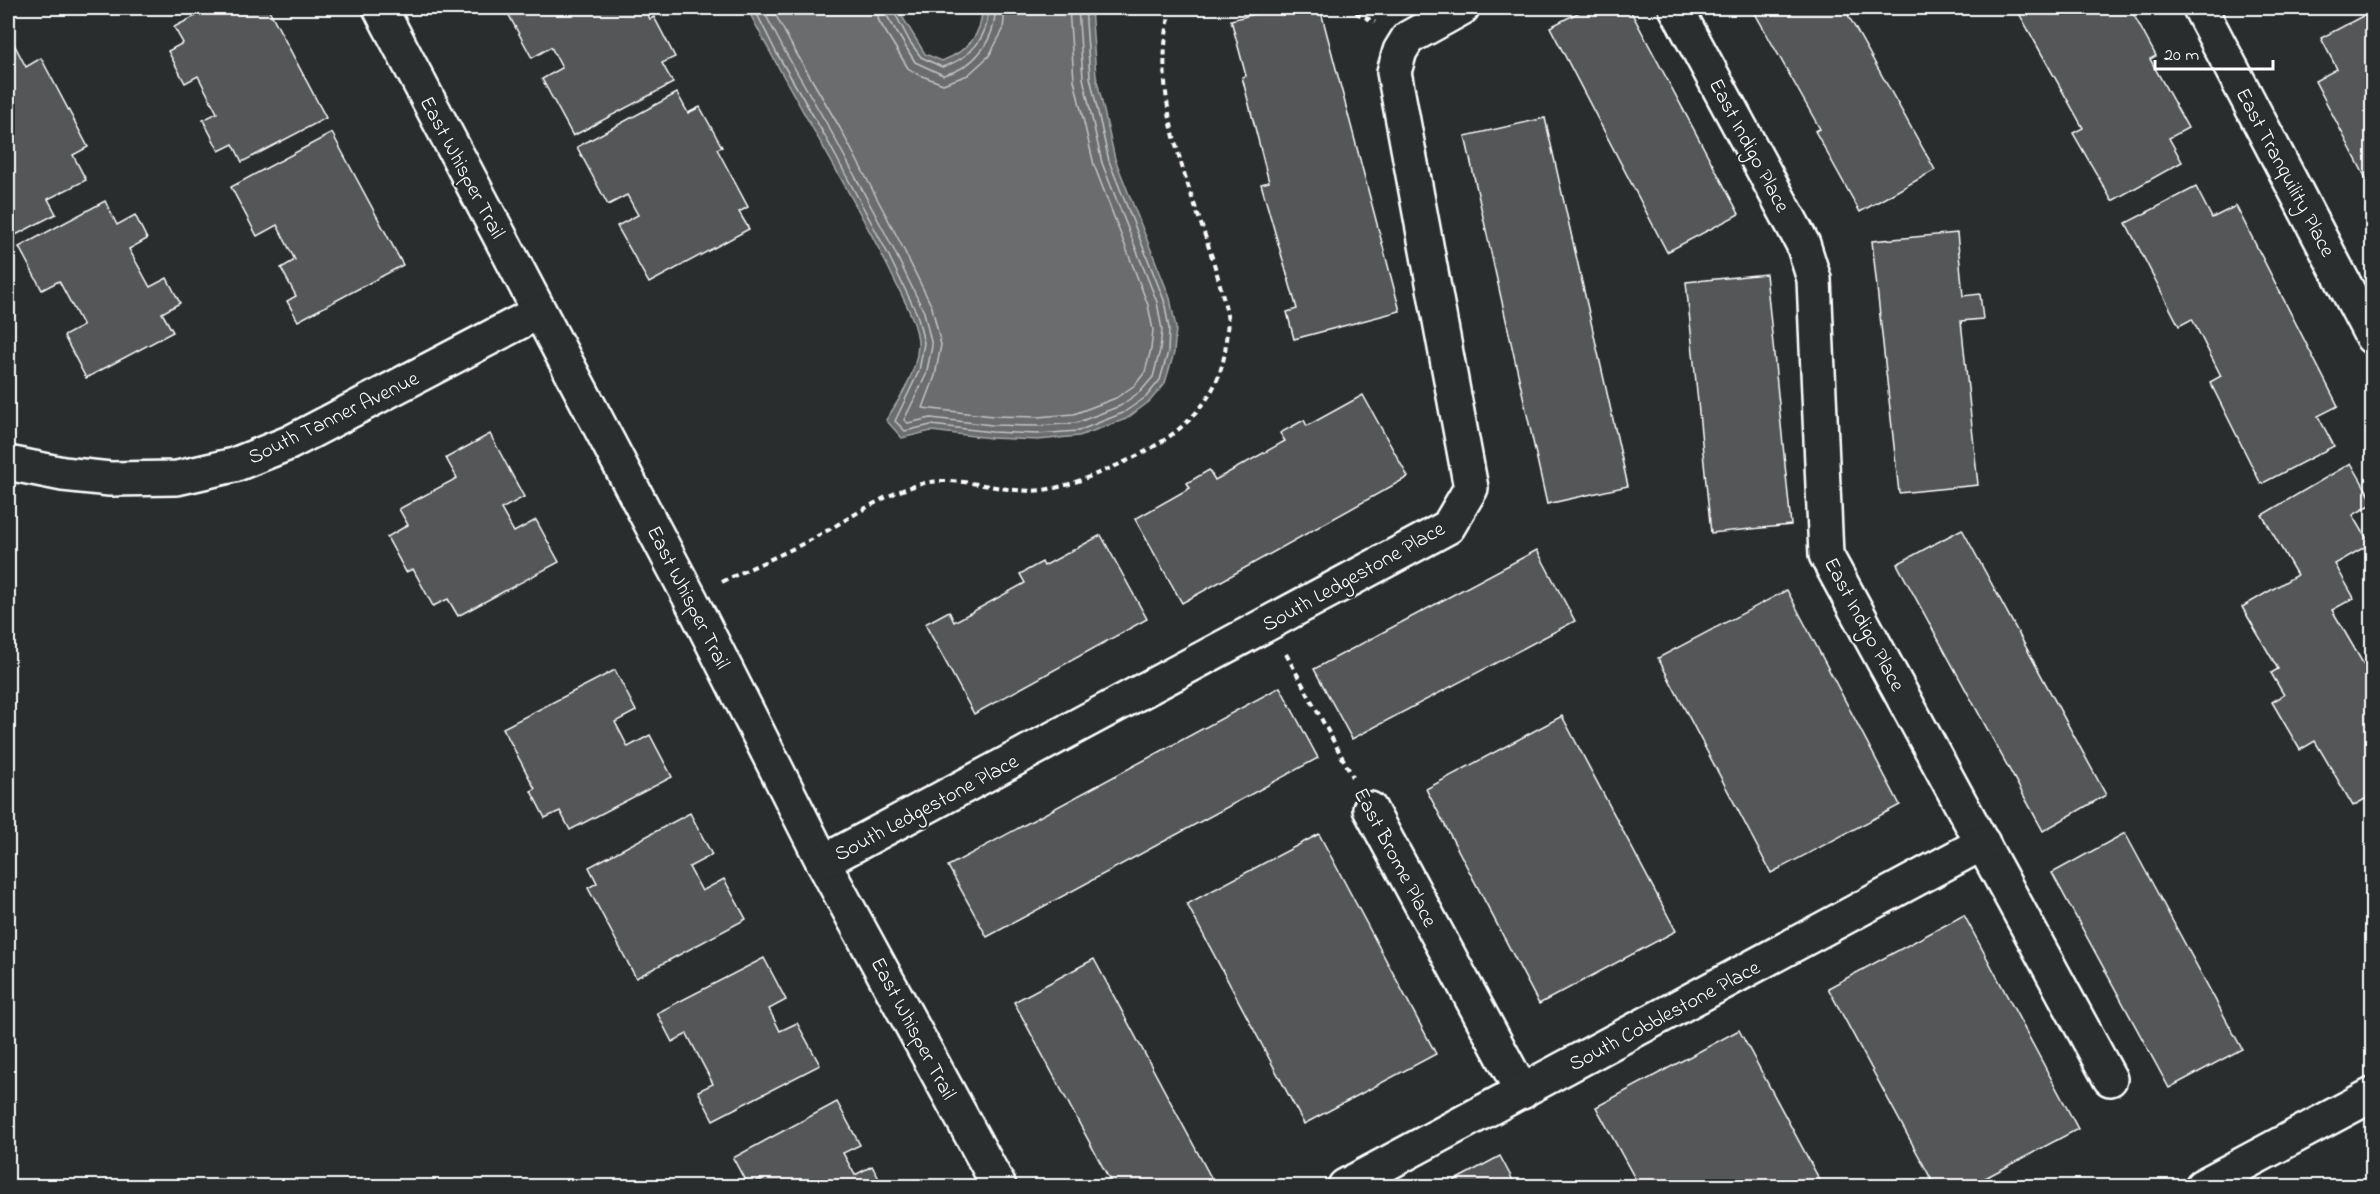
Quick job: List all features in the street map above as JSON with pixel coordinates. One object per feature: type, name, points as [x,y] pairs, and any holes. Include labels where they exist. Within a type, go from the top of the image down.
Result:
[{"type":"street","name":"East Whisper Trail","points":[[380,8],[690,598],[823,862],[999,1186]]},
{"type":"street","name":"South Ledgestone Place","points":[[823,862],[1448,527],[1471,488],[1394,72],[1400,51],[1408,38],[1462,8]]},
{"type":"street","name":"East Indigo Place","points":[[1676,8],[1803,244],[1814,279],[1826,555],[2110,1079]]},
{"type":"street","name":"East Tranquility Place","points":[[2200,8],[2373,337]]},
{"type":"street","name":"South Tanner Avenue","points":[[8,464],[63,474],[110,479],[177,478],[234,465],[289,443],[539,312]]},
{"type":"street","name":"East Brome Place","points":[[1370,809],[1522,1092]]},
{"type":"street","name":"South Cobblestone Place","points":[[1345,1186],[1983,843]]},
{"type":"street","points":[[2202,1186],[2373,1095]]},
{"type":"path","points":[[690,598],[810,540],[892,495],[917,485],[941,481],[967,482],[1042,490],[1071,484],[1141,455],[1177,432],[1198,410],[1217,380],[1225,351],[1228,318],[1179,159],[1167,109],[1165,62],[1171,8]]},
{"type":"path","name":"East Brome Place","points":[[1269,622],[1370,809]]},
{"type":"water","points":[[747,8],[897,8],[925,54],[942,61],[959,52],[971,41],[979,27],[982,8],[1091,8],[1096,76],[1115,159],[1170,298],[1176,328],[1174,353],[1165,383],[1150,401],[1126,419],[1079,436],[1038,440],[991,438],[931,431],[902,438],[886,420],[911,376],[917,356],[917,337],[912,319],[874,239]]},
{"type":"building","points":[[211,8],[268,8],[326,118],[242,162],[233,144],[219,151],[203,120],[217,113],[198,76],[185,83],[168,51],[183,43],[174,27]]},
{"type":"building","points":[[505,8],[644,8],[650,19],[654,17],[675,57],[662,63],[673,83],[573,136],[542,79],[562,68],[551,47],[532,58]]},
{"type":"building","points":[[1278,8],[1320,8],[1400,311],[1294,339],[1287,312],[1297,309],[1261,184],[1269,182],[1242,77],[1246,76],[1231,20]]},
{"type":"building","points":[[1587,8],[1629,8],[1739,214],[1667,252],[1550,27]]},
{"type":"building","points":[[1752,8],[1844,8],[1935,170],[1860,212],[1815,131],[1820,129]]},
{"type":"building","points":[[2016,8],[2130,8],[2156,56],[2150,59],[2188,128],[2169,138],[2182,162],[2112,201],[2073,133],[2083,128]]},
{"type":"building","points":[[2372,11],[2372,190],[2315,81],[2337,69],[2321,38]]},
{"type":"building","points":[[14,44],[26,67],[41,58],[88,147],[73,155],[86,180],[48,199],[56,214],[8,239],[8,48]]},
{"type":"building","points":[[677,93],[688,113],[700,107],[722,147],[717,149],[748,207],[739,212],[749,229],[649,283],[617,226],[638,215],[627,195],[608,205],[577,147]]},
{"type":"building","points":[[1545,118],[1628,486],[1547,504],[1465,136]]},
{"type":"building","points":[[332,133],[403,265],[298,321],[287,301],[296,296],[281,268],[295,260],[277,225],[257,236],[231,187]]},
{"type":"building","points":[[2196,187],[2212,218],[2236,206],[2338,406],[2318,416],[2334,446],[2261,484],[2210,382],[2221,376],[2192,319],[2179,326],[2126,223]]},
{"type":"building","points":[[105,201],[117,225],[135,215],[147,239],[129,249],[150,287],[167,278],[180,303],[162,313],[173,332],[86,378],[64,336],[83,326],[59,281],[42,290],[19,247]]},
{"type":"building","points":[[1957,233],[1963,296],[1980,294],[1983,319],[1961,321],[1978,485],[1899,493],[1872,241]]},
{"type":"building","points":[[1766,274],[1791,525],[1711,533],[1686,282]]},
{"type":"building","points":[[1363,395],[1408,477],[1182,603],[1135,519],[1190,488],[1187,483],[1209,470],[1215,480],[1285,441],[1280,433],[1304,420],[1307,426]]},
{"type":"building","points":[[490,434],[524,497],[501,509],[514,532],[536,520],[559,562],[458,616],[448,599],[433,606],[413,569],[406,572],[387,537],[408,525],[399,509],[457,478],[446,458]]},
{"type":"building","points":[[2351,463],[2372,500],[2372,504],[2353,515],[2370,544],[2335,564],[2354,598],[2332,610],[2364,665],[2366,664],[2372,674],[2372,795],[2353,806],[2315,741],[2300,750],[2272,702],[2284,695],[2271,673],[2278,669],[2242,607],[2297,575],[2262,515]]},
{"type":"building","points":[[1962,529],[2106,795],[2043,831],[1897,564]]},
{"type":"building","points":[[1101,535],[1147,619],[974,714],[925,624],[949,611],[954,622],[1025,583],[1020,574],[1042,562],[1044,566]]},
{"type":"building","points":[[1537,550],[1575,621],[1352,739],[1314,669]]},
{"type":"building","points":[[1787,590],[1900,805],[1771,873],[1658,658]]},
{"type":"building","points":[[615,670],[636,711],[615,722],[628,747],[650,735],[672,777],[570,830],[560,811],[545,818],[531,791],[535,789],[503,728]]},
{"type":"building","points":[[1280,687],[1318,758],[987,937],[948,866]]},
{"type":"building","points":[[1562,716],[1676,931],[1539,1004],[1426,789]]},
{"type":"building","points":[[690,813],[712,855],[689,867],[702,891],[724,879],[746,919],[636,978],[588,888],[597,883],[589,867]]},
{"type":"building","points":[[2125,833],[2242,1049],[2169,1088],[2052,873]]},
{"type":"building","points":[[1319,834],[1436,1054],[1304,1124],[1187,904]]},
{"type":"building","points":[[1964,915],[2078,1129],[1970,1186],[1935,1186],[1828,988]]},
{"type":"building","points":[[764,958],[786,1000],[769,1009],[780,1031],[797,1023],[820,1065],[713,1120],[698,1091],[713,1084],[687,1034],[672,1042],[657,1013]]},
{"type":"building","points":[[1094,959],[1215,1185],[1113,1186],[1014,1002]]},
{"type":"building","points":[[1739,1030],[1823,1186],[1639,1186],[1596,1107]]},
{"type":"building","points":[[837,1102],[860,1145],[843,1153],[855,1175],[872,1166],[883,1186],[764,1186],[760,1179],[748,1186],[733,1158]]},
{"type":"building","points":[[1500,1156],[1516,1186],[1444,1186]]}]
